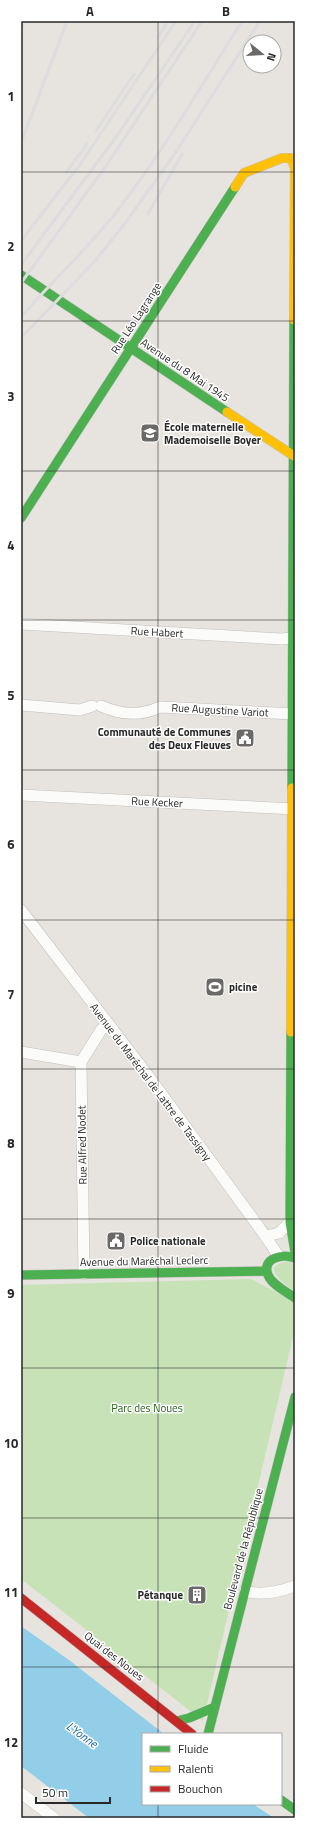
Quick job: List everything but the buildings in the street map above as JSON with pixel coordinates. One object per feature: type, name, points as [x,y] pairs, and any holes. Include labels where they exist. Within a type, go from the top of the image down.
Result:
[{"type":"main road","name":"Rue Léo Lagrange","points":[[21,518],[244,173],[282,158],[293,156]]},
{"type":"main road","points":[[293,156],[295,168],[295,456],[293,714],[294,808],[290,1222],[295,1252]]},
{"type":"main road","name":"Avenue du 8 Mai 1945","points":[[21,275],[295,456]]},
{"type":"main road","points":[[290,1222],[282,1250],[271,1261],[267,1271],[269,1276],[275,1282],[295,1298]]},
{"type":"main road","points":[[282,1250],[295,1258]]},
{"type":"main road","name":"Avenue du Maréchal Leclerc","points":[[21,1275],[267,1271]]},
{"type":"main road","name":"Boulevard de la République","points":[[208,1733],[295,1397]]},
{"type":"main road","name":"Quai des Noues","points":[[21,1598],[191,1733]]},
{"type":"main road","points":[[176,1721],[189,1718],[215,1708]]},
{"type":"main road","points":[[282,1801],[295,1810]]},
{"type":"street","name":"Rue Habert","points":[[21,624],[281,639],[294,638]]},
{"type":"street","name":"Rue Augustine Variot","points":[[21,705],[80,710],[97,706],[116,713],[148,713],[160,707],[293,714]]},
{"type":"street","name":"Rue Kecker","points":[[21,795],[294,808]]},
{"type":"street","name":"Avenue du Maréchal de Lattre de Tassigny","points":[[21,910],[266,1236],[282,1250]]},
{"type":"street","points":[[21,1052],[81,1062],[101,1030],[108,1024]]},
{"type":"street","name":"Rue Alfred Nodet","points":[[81,1062],[84,1274]]},
{"type":"street","points":[[266,1236],[279,1233],[290,1222]]},
{"type":"street","points":[[245,1591],[254,1594],[278,1592],[295,1586]]},
{"type":"street","points":[[21,1793],[54,1818]]},
{"type":"green space","points":[[290,1261],[295,1266],[295,1292],[279,1279],[274,1270],[275,1266],[280,1263]]},
{"type":"green space","name":"Parc des Noues","points":[[251,1279],[295,1302],[295,1328],[203,1721],[21,1579],[21,1285]]},
{"type":"water","name":"picine","points":[[215,979],[222,990],[216,995],[208,983]]},
{"type":"water","name":"L'Yonne","points":[[21,1626],[69,1660],[163,1733],[142,1733],[142,1805],[254,1805],[274,1818],[89,1818],[21,1766]]},
{"type":"railway","points":[[21,31],[24,21]]},
{"type":"railway","points":[[21,143],[67,21]]},
{"type":"railway","points":[[158,38],[168,21]]},
{"type":"railway","points":[[21,241],[81,163],[176,21]]},
{"type":"railway","points":[[21,265],[116,137],[195,21]]},
{"type":"railway","points":[[21,283],[106,166],[202,21]]},
{"type":"railway","points":[[21,317],[85,249],[121,206],[168,138],[242,21]]},
{"type":"railway","points":[[21,338],[95,261],[123,226],[174,155],[260,21]]},
{"type":"railway","points":[[96,131],[134,74]]},
{"type":"railway","points":[[66,173],[87,144]]},
{"type":"railway","points":[[148,214],[182,154]]},
{"type":"traffic: fast","points":[[21,518],[235,187]]},
{"type":"traffic: fast","points":[[21,275],[227,412]]},
{"type":"traffic: fast","points":[[292,788],[294,320]]},
{"type":"traffic: fast","points":[[291,1032],[290,1222],[295,1252]]},
{"type":"traffic: fast","points":[[295,1258],[285,1256],[274,1258],[268,1264],[267,1269],[270,1279],[295,1298]]},
{"type":"traffic: fast","points":[[21,1275],[267,1271]]},
{"type":"traffic: fast","points":[[208,1733],[295,1397]]},
{"type":"traffic: fast","points":[[177,1721],[189,1718],[215,1707]]},
{"type":"traffic: fast","points":[[282,1801],[295,1810]]},
{"type":"traffic: slow","points":[[235,187],[244,173],[282,158],[291,158],[295,168],[294,320]]},
{"type":"traffic: slow","points":[[227,412],[294,456]]},
{"type":"traffic: slow","points":[[291,1032],[292,788]]},
{"type":"traffic: jam","points":[[21,1598],[191,1733]]},
{"type":"place","name":"École maternelle Mademoiselle Boyer","points":[[150,433]]},
{"type":"place","name":"Communauté de Communes des Deux Fleuves","points":[[245,738]]},
{"type":"place","name":"picine","points":[[215,987]]},
{"type":"place","name":"Police nationale","points":[[116,1241]]},
{"type":"place","name":"Pétanque","points":[[197,1595]]}]
